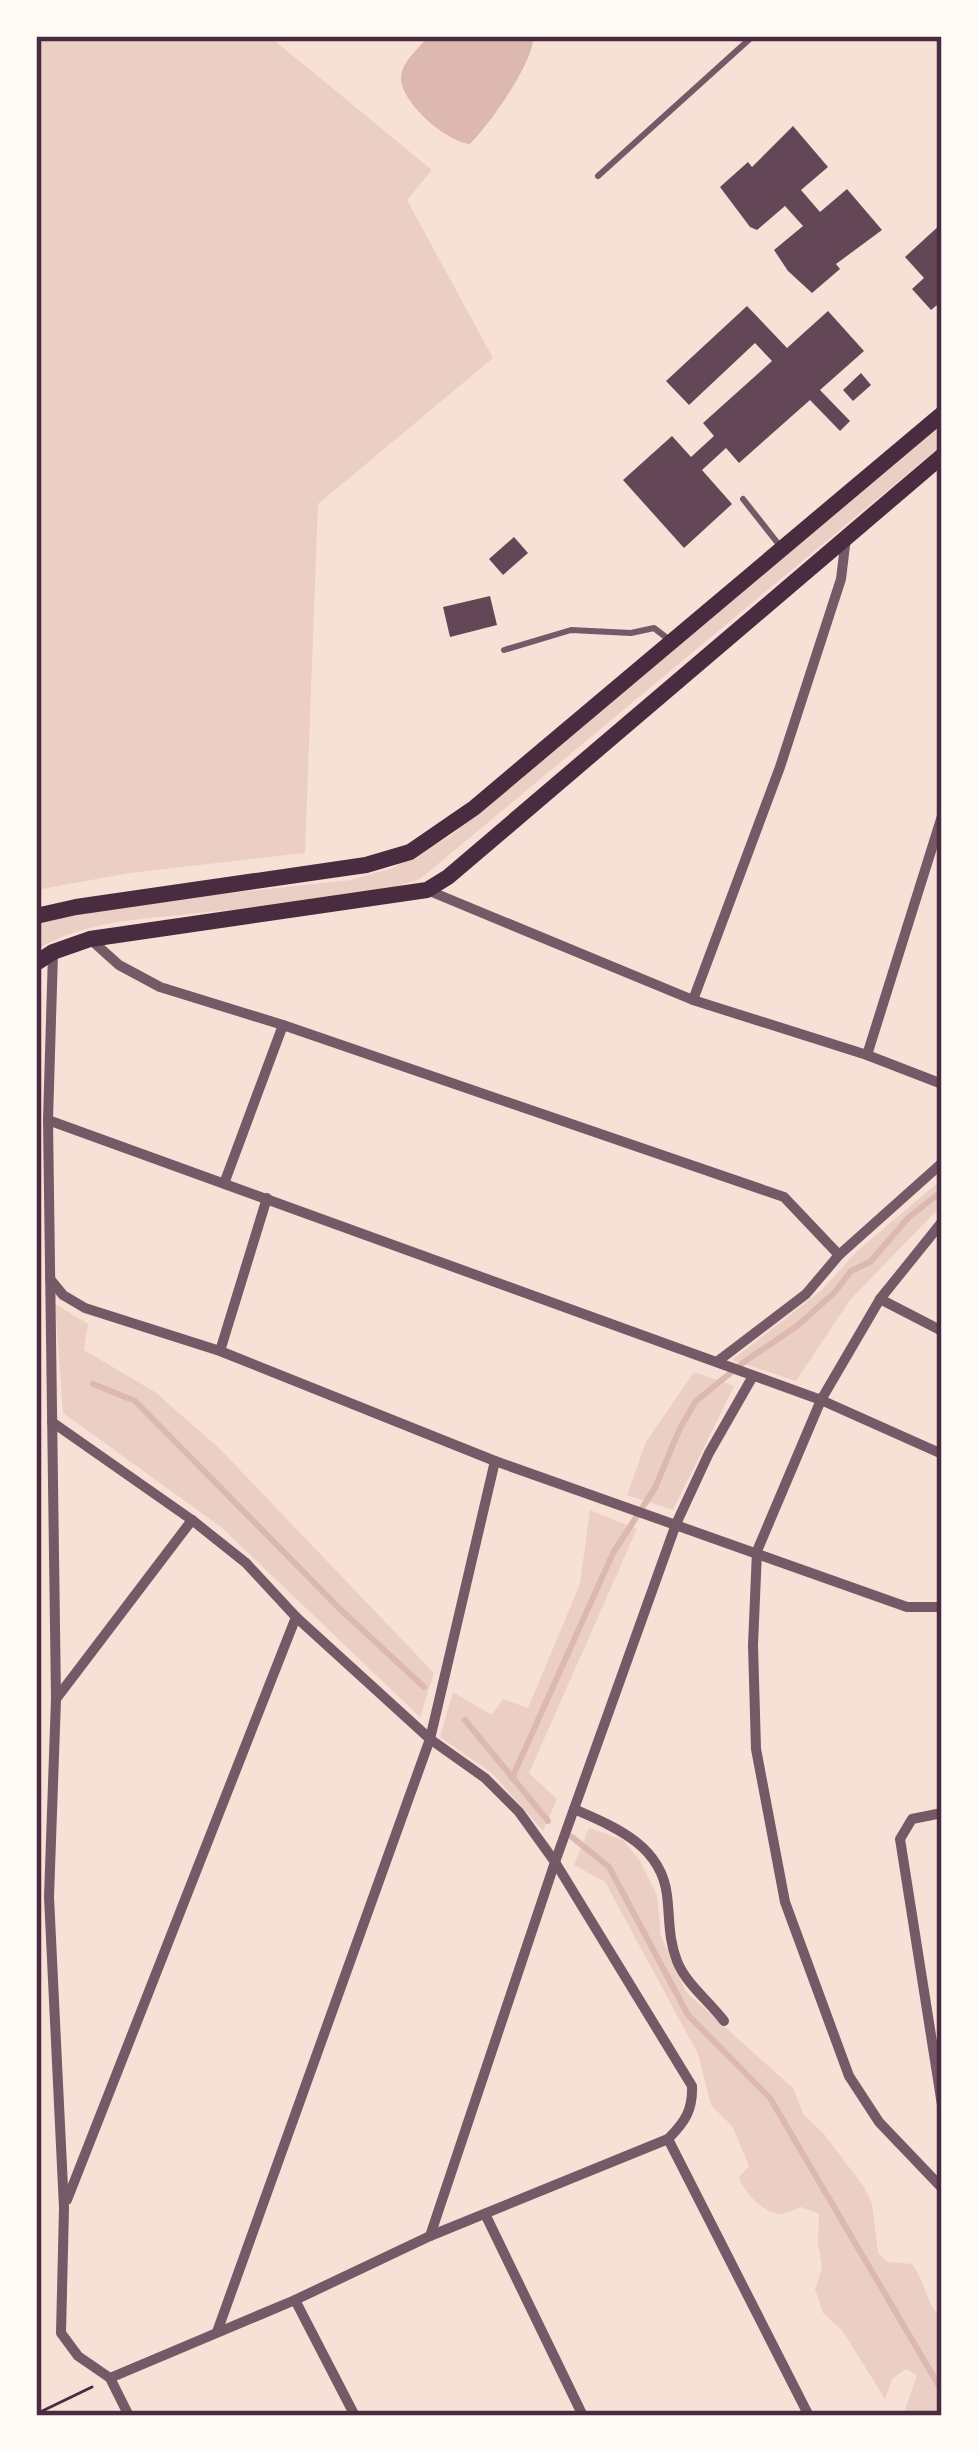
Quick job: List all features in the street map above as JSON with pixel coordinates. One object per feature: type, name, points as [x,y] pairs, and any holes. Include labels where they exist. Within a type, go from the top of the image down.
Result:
[{"type":"main road","points":[[36,916],[366,865],[410,852],[473,808],[942,414]]},
{"type":"main road","points":[[36,963],[90,939],[428,890],[448,878],[942,456]]},
{"type":"street","points":[[693,1000],[781,767],[841,579],[846,537]]},
{"type":"street","points":[[867,1054],[942,816]]},
{"type":"street","points":[[428,890],[693,1000],[867,1054],[942,1084]]},
{"type":"street","points":[[90,939],[118,965],[160,987],[784,1197],[839,1256]]},
{"type":"street","points":[[53,952],[48,1120],[56,1699],[51,1928],[64,2208],[61,2333],[78,2356],[110,2378],[129,2416]]},
{"type":"street","points":[[36,1011],[50,1022]]},
{"type":"street","points":[[225,1181],[284,1025]]},
{"type":"street","points":[[48,1120],[721,1362],[942,1454]]},
{"type":"street","points":[[721,1362],[806,1294],[839,1256],[942,1163]]},
{"type":"street","points":[[220,1351],[267,1198]]},
{"type":"street","points":[[942,1222],[880,1299],[820,1400],[757,1551],[753,1645],[756,1749],[785,1902],[849,2076],[879,2122],[942,2188]]},
{"type":"street","points":[[50,1279],[63,1295],[85,1308],[220,1351],[495,1461],[907,1607],[942,1607]]},
{"type":"street","points":[[880,1299],[942,1331]]},
{"type":"street","points":[[430,2236],[555,1862],[676,1523],[751,1375]]},
{"type":"street","points":[[52,1422],[246,1563],[296,1617],[430,1739],[485,1778],[519,1812],[555,1862],[692,2086],[693,2102],[686,2120],[668,2139],[430,2236],[295,2300],[110,2378]]},
{"type":"street","points":[[218,2332],[430,1739],[495,1461]]},
{"type":"street","points":[[56,1699],[192,1520]]},
{"type":"street","points":[[64,2208],[296,1617]]},
{"type":"street","points":[[574,1809],[625,1831],[658,1865],[667,1892],[668,1931],[679,1966],[724,2020]]},
{"type":"street","points":[[942,1813],[912,1819],[900,1839],[937,2025],[942,2104]]},
{"type":"street","points":[[36,1928],[51,1928]]},
{"type":"street","points":[[668,2139],[808,2416]]},
{"type":"street","points":[[486,2216],[583,2416]]},
{"type":"street","points":[[295,2300],[355,2416]]},
{"type":"lane","points":[[598,176],[753,36]]},
{"type":"lane","points":[[743,499],[783,549]]},
{"type":"lane","points":[[504,650],[572,630],[632,633],[654,628],[672,642]]},
{"type":"path","points":[[36,2414],[110,2378]]},
{"type":"shaded area","points":[[36,36],[269,36],[432,170],[407,200],[493,358],[318,504],[305,853],[130,873],[36,890]]},
{"type":"shaded area","points":[[429,36],[533,36],[519,76],[470,144],[427,120],[403,88],[404,66]]},
{"type":"shaded area","points":[[942,423],[942,445],[420,879],[332,899],[106,924],[36,950],[36,924],[122,905],[351,880],[393,868],[449,837]]},
{"type":"shaded area","points":[[942,1179],[942,1205],[850,1300],[796,1381],[732,1360],[822,1290],[855,1253]]},
{"type":"shaded area","points":[[36,1226],[39,1900],[36,1907]]},
{"type":"shaded area","points":[[55,1304],[88,1324],[84,1350],[155,1392],[220,1449],[434,1673],[420,1717],[221,1527],[63,1413]]},
{"type":"shaded area","points":[[694,1372],[734,1386],[673,1510],[627,1495],[646,1442]]},
{"type":"shaded area","points":[[590,1510],[637,1529],[529,1773],[557,1799],[543,1831],[492,1773],[440,1737],[453,1692],[492,1715],[503,1699],[528,1708],[580,1584]]},
{"type":"shaded area","points":[[589,1828],[623,1840],[640,1861],[657,1895],[661,1936],[686,1992],[793,2088],[804,2115],[864,2187],[872,2203],[878,2253],[888,2262],[912,2264],[917,2271],[942,2319],[942,2416],[903,2416],[917,2375],[906,2369],[892,2379],[885,2399],[842,2330],[823,2313],[815,2289],[822,2268],[819,2214],[801,2207],[775,2213],[745,2189],[739,2177],[749,2166],[732,2126],[711,2105],[698,2054],[605,1882],[574,1865]]},
{"type":"building","points":[[793,126],[828,167],[801,190],[820,212],[847,189],[882,230],[836,264],[840,269],[812,293],[774,250],[803,226],[785,206],[757,230],[750,227],[720,187],[748,162],[752,167]]},
{"type":"building","points":[[942,223],[942,301],[931,310],[912,289],[924,278],[905,257]]},
{"type":"building","points":[[747,306],[787,348],[828,311],[864,351],[820,390],[850,421],[840,431],[810,400],[739,463],[726,448],[702,470],[732,504],[684,548],[623,480],[672,436],[691,457],[714,436],[703,423],[772,361],[755,343],[689,405],[666,381]]},
{"type":"building","points":[[861,373],[871,385],[853,401],[843,390]]},
{"type":"building","points":[[514,537],[528,553],[503,575],[489,559]]},
{"type":"building","points":[[490,596],[497,625],[450,637],[443,607]]},
{"type":"waterway","points":[[512,1778],[613,1553],[655,1488],[696,1401],[797,1326],[942,1191]]},
{"type":"waterway","points":[[93,1384],[135,1401],[340,1609],[424,1687]]},
{"type":"waterway","points":[[465,1720],[548,1821]]},
{"type":"waterway","points":[[572,1837],[609,1867],[688,2015],[770,2098],[942,2391]]}]
